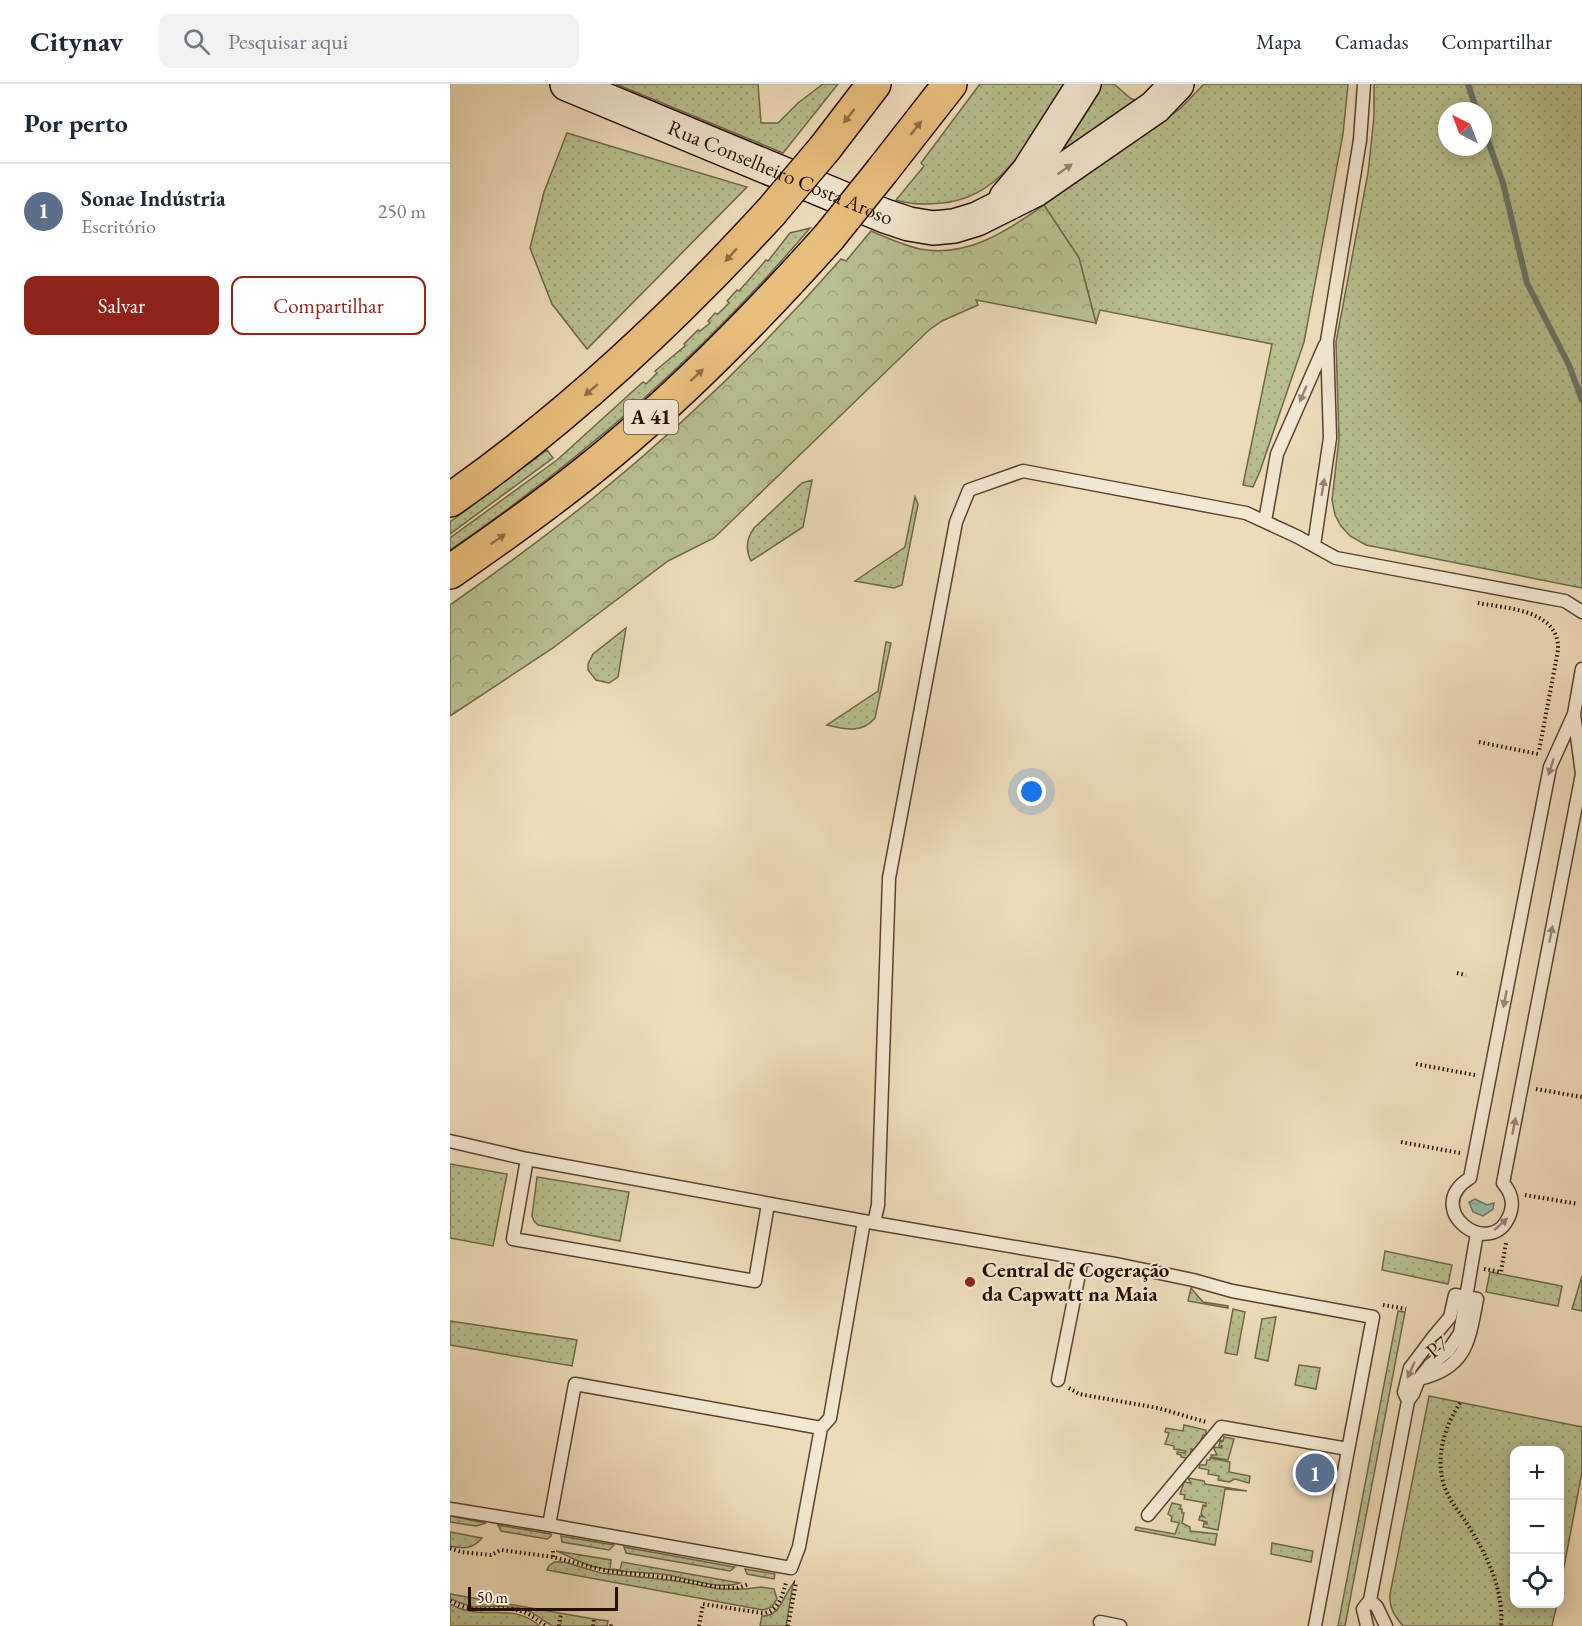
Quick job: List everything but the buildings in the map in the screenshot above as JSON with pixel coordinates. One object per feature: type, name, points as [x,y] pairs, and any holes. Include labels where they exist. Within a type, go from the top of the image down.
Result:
[{"type":"highway","name":"A 41","points":[[450,500],[586,395],[686,302],[771,212],[825,148],[874,84]]},
{"type":"highway","name":"A 41","points":[[450,572],[514,528],[613,451],[736,338],[829,237],[950,84]]},
{"type":"main road","name":"Rua Conselheiro Costa Aroso","points":[[567,84],[842,198],[909,224],[933,228],[954,226],[977,219],[1035,190],[1146,114],[1177,84]]},
{"type":"main road","name":"Rua Conselheiro Costa Aroso","points":[[997,209],[1028,172],[1084,84]]},
{"type":"main road","points":[[1142,84],[1154,87],[1167,84]]},
{"type":"lane","points":[[1314,545],[1330,438],[1326,341],[1360,140],[1364,84]]},
{"type":"lane","points":[[1265,521],[1277,454],[1326,341]]},
{"type":"lane","points":[[450,1509],[791,1568],[799,1547],[821,1428],[830,1418],[869,1222],[878,1205],[889,878],[956,522],[969,490],[1023,471],[1246,513],[1336,558],[1565,601],[1573,604],[1582,612]]},
{"type":"lane","points":[[1574,714],[1582,774],[1503,1183],[1510,1193],[1511,1211],[1502,1227],[1485,1233],[1477,1233],[1460,1223],[1453,1206],[1454,1197],[1458,1189],[1470,1178],[1550,767],[1574,714],[1582,669]]},
{"type":"lane","points":[[450,1141],[527,1159],[1082,1259],[1193,1280],[1232,1291],[1304,1306],[1373,1317],[1315,1626]]},
{"type":"lane","points":[[527,1159],[513,1239],[755,1281],[768,1204]]},
{"type":"lane","points":[[1366,1626],[1364,1609],[1370,1600],[1408,1401],[1419,1379],[1430,1365],[1465,1334],[1467,1297],[1477,1233]]},
{"type":"lane","points":[[1058,1380],[1082,1259]]},
{"type":"lane","points":[[1408,1401],[1404,1392],[1410,1368],[1450,1317],[1455,1295],[1467,1297]]},
{"type":"lane","points":[[549,1525],[575,1384],[821,1428]]},
{"type":"lane","points":[[1148,1515],[1221,1427],[1348,1449]]},
{"type":"lane","points":[[1370,1600],[1377,1607],[1386,1626]]},
{"type":"lane","points":[[1100,1622],[1120,1626]]},
{"type":"path","points":[[1478,603],[1534,615],[1549,625],[1556,634],[1558,650],[1536,765]]},
{"type":"path","points":[[1479,742],[1538,754]]},
{"type":"path","points":[[1457,973],[1466,975]]},
{"type":"path","points":[[1416,1064],[1475,1075]]},
{"type":"path","points":[[1473,1086],[1477,1064]]},
{"type":"path","points":[[1536,1089],[1582,1097]]},
{"type":"path","points":[[1401,1142],[1460,1153],[1462,1142]]},
{"type":"path","points":[[1525,1195],[1578,1204]]},
{"type":"path","points":[[1375,1303],[1406,1309]]},
{"type":"path","points":[[1058,1380],[1079,1394],[1158,1408],[1221,1427]]},
{"type":"path","points":[[1460,1402],[1444,1439],[1440,1469],[1448,1496],[1469,1527],[1492,1571],[1500,1603],[1501,1626]]},
{"type":"path","points":[[450,1548],[461,1552],[491,1555],[501,1550],[553,1557],[608,1571],[671,1578],[717,1587],[737,1588],[749,1584]]},
{"type":"path","points":[[553,1550],[553,1557]]},
{"type":"path","points":[[699,1626],[703,1604],[762,1613],[771,1612],[777,1605],[788,1576]]},
{"type":"path","points":[[788,1626],[796,1583]]},
{"type":"path","points":[[450,1601],[472,1610],[518,1610],[536,1618],[546,1626]]},
{"type":"path","points":[[559,1626],[561,1613]]},
{"type":"path","points":[[593,1626],[594,1619]]},
{"type":"green space","points":[[616,84],[758,84],[761,123],[778,123],[798,103],[823,84],[838,84],[783,153]]},
{"type":"green space","points":[[980,84],[1064,84],[1016,159],[984,189],[965,198],[942,203],[919,204],[896,200],[924,166],[921,163]]},
{"type":"green space","points":[[1094,84],[1114,84],[1137,101],[1037,173]]},
{"type":"green space","points":[[1204,84],[1348,84],[1343,134],[1304,342],[1253,487],[1243,485],[1272,344],[1100,310],[1096,323],[1079,258],[1044,205],[1181,108]]},
{"type":"green space","points":[[1374,84],[1582,84],[1582,588],[1366,545],[1350,536],[1335,515],[1332,500],[1339,439],[1336,342],[1368,173],[1374,117]]},
{"type":"green space","points":[[567,133],[747,187],[587,349],[552,304],[530,248],[544,192]]},
{"type":"green space","points":[[1044,205],[1079,258],[1096,323],[976,300],[978,305],[942,321],[929,330],[714,538],[668,561],[553,648],[450,716],[450,605],[575,513],[658,443],[753,354],[841,259],[846,261],[871,231],[920,249],[954,250],[1001,233]]},
{"type":"green space","points":[[810,228],[729,317],[641,401],[548,479],[450,550],[450,538],[557,460],[643,382],[646,384],[657,373],[655,371],[685,346],[684,344],[698,330],[700,331],[710,323],[708,321],[715,313],[718,314],[729,303],[727,301],[737,290],[739,291],[766,260],[768,261],[790,233]]},
{"type":"green space","points":[[547,450],[553,458],[450,534],[450,522]]},
{"type":"green space","points":[[812,480],[803,527],[751,561],[747,544],[754,528],[802,483]]},
{"type":"green space","points":[[915,497],[918,504],[902,585],[894,588],[855,581],[905,547]]},
{"type":"green space","points":[[626,628],[618,677],[609,683],[596,680],[588,670],[593,654]]},
{"type":"green space","points":[[886,642],[891,643],[875,718],[859,728],[846,729],[827,725],[878,691]]},
{"type":"green space","points":[[450,1164],[507,1174],[493,1246],[450,1238]]},
{"type":"green space","points":[[537,1177],[629,1192],[620,1241],[538,1225],[532,1216]]},
{"type":"green space","points":[[1385,1251],[1452,1265],[1448,1284],[1382,1270]]},
{"type":"green space","points":[[1490,1272],[1562,1286],[1558,1306],[1486,1292]]},
{"type":"green space","points":[[1582,1276],[1582,1311],[1572,1309]]},
{"type":"green space","points":[[1191,1288],[1203,1302],[1228,1306],[1228,1308],[1188,1301]]},
{"type":"green space","points":[[1233,1309],[1245,1312],[1237,1355],[1225,1353]]},
{"type":"green space","points":[[1398,1311],[1405,1312],[1345,1626],[1338,1626]]},
{"type":"green space","points":[[1276,1317],[1268,1361],[1255,1358],[1262,1319]]},
{"type":"green space","points":[[450,1321],[577,1340],[572,1366],[450,1345]]},
{"type":"green space","points":[[1299,1365],[1320,1368],[1316,1389],[1295,1385]]},
{"type":"green space","points":[[1429,1396],[1582,1427],[1582,1472],[1564,1567],[1564,1446],[1510,1446],[1510,1608],[1556,1608],[1552,1626],[1403,1626],[1391,1607],[1390,1594]]},
{"type":"green space","points":[[1184,1425],[1206,1430],[1206,1435],[1203,1435],[1197,1450],[1191,1449],[1191,1459],[1177,1454],[1177,1452],[1185,1453],[1186,1451],[1174,1449],[1174,1446],[1165,1444],[1169,1433],[1165,1432],[1166,1428],[1183,1431]]},
{"type":"green space","points":[[1224,1437],[1234,1439],[1228,1460],[1211,1457],[1211,1455],[1217,1455],[1213,1447],[1222,1448],[1219,1446],[1220,1440],[1223,1441]]},
{"type":"green space","points":[[1210,1458],[1230,1462],[1229,1472],[1250,1476],[1249,1483],[1235,1479],[1229,1482],[1218,1480],[1219,1476],[1208,1474],[1209,1470],[1199,1468],[1200,1465],[1206,1465]]},
{"type":"green space","points":[[1188,1478],[1204,1481],[1205,1484],[1247,1491],[1225,1489],[1218,1530],[1203,1527],[1207,1522],[1199,1520],[1200,1516],[1204,1517],[1201,1514],[1203,1505],[1206,1506],[1206,1503],[1184,1499],[1185,1495],[1180,1494],[1184,1482],[1191,1483]]},
{"type":"green space","points":[[1172,1503],[1181,1505],[1180,1509],[1184,1513],[1182,1523],[1190,1527],[1190,1531],[1217,1534],[1215,1545],[1135,1530],[1136,1527],[1175,1534],[1179,1523],[1171,1521],[1172,1517],[1168,1514]]},
{"type":"green space","points":[[450,1516],[486,1523],[476,1526],[450,1522]]},
{"type":"green space","points":[[498,1525],[551,1534],[551,1536],[547,1539],[501,1531]]},
{"type":"green space","points":[[450,1532],[482,1538],[472,1546],[455,1547],[450,1546]]},
{"type":"green space","points":[[561,1536],[614,1545],[609,1550],[562,1542]]},
{"type":"green space","points":[[1272,1543],[1313,1551],[1311,1562],[1271,1554]]},
{"type":"green space","points":[[624,1547],[735,1567],[730,1571],[626,1553]]},
{"type":"green space","points":[[556,1551],[611,1560],[610,1569],[620,1570],[622,1562],[740,1583],[712,1584],[670,1575],[603,1569]]},
{"type":"green space","points":[[554,1562],[564,1562],[601,1573],[677,1581],[719,1589],[761,1587],[774,1589],[777,1599],[772,1607],[763,1610],[547,1570]]},
{"type":"green space","points":[[745,1569],[775,1574],[774,1579],[747,1574]]},
{"type":"green space","points":[[793,1584],[786,1626],[760,1626],[762,1616],[773,1613],[777,1609]]},
{"type":"green space","points":[[450,1594],[608,1621],[607,1626],[552,1626],[531,1612],[519,1608],[472,1607],[450,1599]]},
{"type":"green space","points":[[450,1604],[473,1612],[517,1614],[529,1618],[540,1626],[450,1626]]},
{"type":"water","points":[[1475,1199],[1487,1205],[1494,1203],[1493,1209],[1483,1216],[1473,1212],[1469,1202]]},
{"type":"waterway","points":[[1468,84],[1474,102]]},
{"type":"waterway","points":[[1492,152],[1503,183],[1527,283],[1569,365],[1582,400]]},
{"type":"place","name":"Central de Cogeração da Capwatt na Maia","points":[[970,1282]]},
{"type":"place","name":"Sonae Indústria","points":[[1315,1473]]}]
